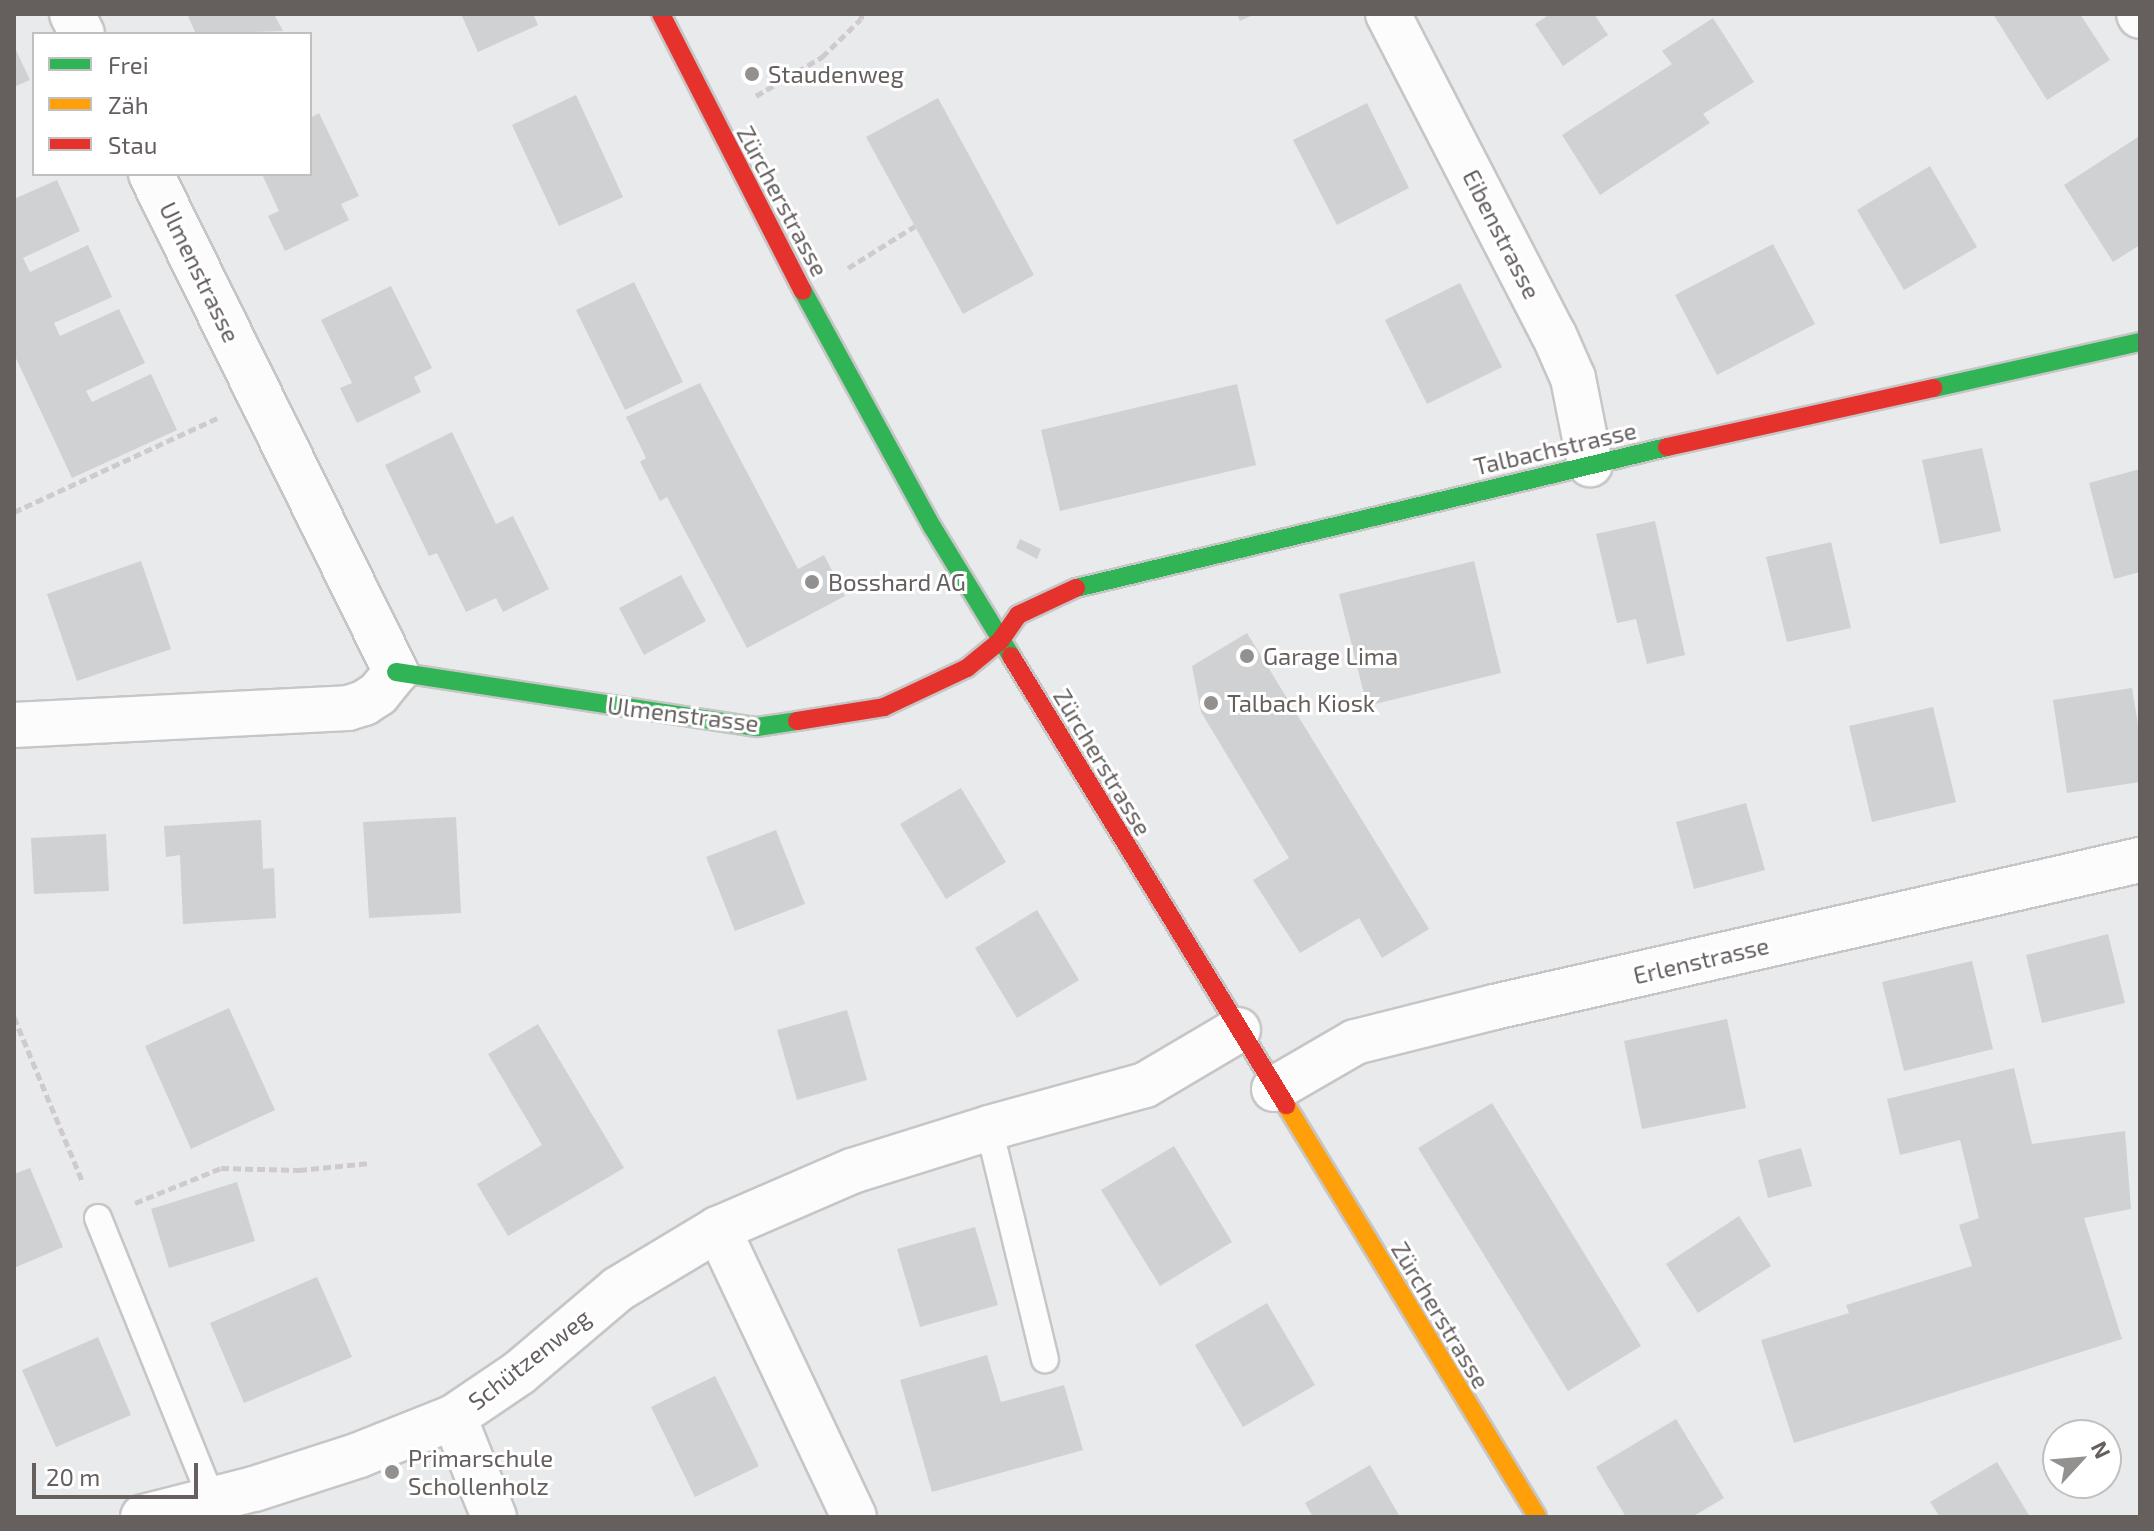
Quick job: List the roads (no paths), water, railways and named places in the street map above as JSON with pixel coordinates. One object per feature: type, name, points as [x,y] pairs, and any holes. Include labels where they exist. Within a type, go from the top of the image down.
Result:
[{"type":"street","points":[[72,14],[81,32]]},
{"type":"street","name":"Zürcherstrasse","points":[[661,14],[714,121],[933,528],[1537,1517]]},
{"type":"street","name":"Eibenstrasse","points":[[1388,14],[1561,349],[1573,378],[1590,464]]},
{"type":"street","name":"Ulmenstrasse","points":[[152,176],[396,672],[757,727],[884,707],[967,668],[1000,641]]},
{"type":"street","name":"Talbachstrasse","points":[[1000,641],[1018,615],[1079,586],[1590,464],[2140,342]]},
{"type":"street","points":[[14,725],[348,708],[378,694],[396,672]]},
{"type":"street","name":"Erlenstrasse","points":[[1274,1089],[1355,1042],[1494,1007],[2140,860]]},
{"type":"street","name":"Schützenweg","points":[[143,1517],[213,1502],[359,1455],[454,1417],[519,1373],[618,1289],[718,1229],[852,1171],[989,1128],[1145,1085],[1238,1030]]},
{"type":"street","points":[[718,1229],[854,1517]]},
{"type":"street","points":[[454,1417],[494,1517]]},
{"type":"lane","points":[[989,1128],[1045,1359]]},
{"type":"lane","points":[[98,1218],[213,1502]]},
{"type":"place","name":"Staudenweg","points":[[752,74]]},
{"type":"place","name":"Bosshard AG","points":[[812,582]]},
{"type":"place","name":"Garage Lima","points":[[1247,656]]},
{"type":"place","name":"Talbach Kiosk","points":[[1211,703]]},
{"type":"place","name":"Primarschule Schollenholz","points":[[392,1472]]}]
